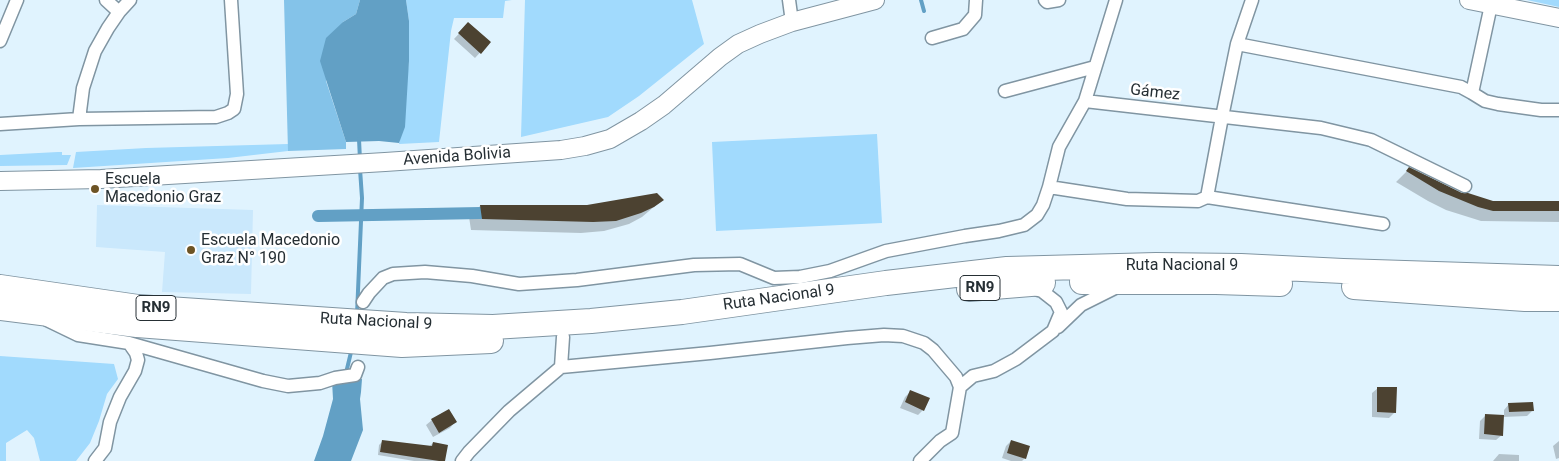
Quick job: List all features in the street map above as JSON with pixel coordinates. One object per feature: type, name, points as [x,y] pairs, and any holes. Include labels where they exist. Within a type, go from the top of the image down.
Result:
[{"type":"highway","name":"Ruta Nacional 9","points":[[404,335],[682,312],[886,283],[1007,269],[1156,265],[1241,266],[1559,278]]},
{"type":"highway","name":"Ruta Nacional 9","points":[[0,287],[138,307],[313,328],[404,335],[563,337],[894,297],[1019,284],[1071,282],[1216,282],[1354,287],[1525,299],[1559,299]]},
{"type":"highway","name":"Ruta Nacional 9","points":[[0,308],[137,325],[313,328]]},
{"type":"street","points":[[0,41],[17,0]]},
{"type":"street","points":[[106,0],[119,12]]},
{"type":"street","points":[[79,119],[83,88],[90,63],[101,40],[119,12],[130,0]]},
{"type":"street","points":[[0,124],[79,119],[216,117],[228,113],[234,109],[237,94],[231,0]]},
{"type":"street","points":[[789,0],[792,22]]},
{"type":"street","name":"Avenida Bolivia","points":[[0,181],[100,179],[385,162],[561,150],[585,146],[610,139],[626,131],[664,105],[738,44],[792,22],[875,0]]},
{"type":"street","points":[[932,38],[963,29],[975,15],[976,0]]},
{"type":"street","points":[[1045,0],[1047,2],[1059,0]]},
{"type":"street","points":[[363,302],[383,278],[393,274],[425,272],[472,276],[519,284],[577,280],[694,265],[740,264],[774,278],[800,278],[830,271],[886,251],[999,231],[1024,224],[1037,215],[1043,205],[1050,187],[1059,147],[1086,101],[1116,0]]},
{"type":"street","points":[[1207,196],[1236,44],[1252,0]]},
{"type":"street","points":[[1469,0],[1497,4],[1559,18]]},
{"type":"street","points":[[1472,93],[1497,4]]},
{"type":"street","points":[[1236,44],[1461,87],[1485,101],[1498,104],[1541,110],[1559,110]]},
{"type":"street","points":[[1005,91],[1095,68]]},
{"type":"street","name":"Gámez","points":[[1086,101],[1321,128],[1371,140],[1465,186]]},
{"type":"street","points":[[1050,187],[1127,199],[1198,201],[1207,196],[1383,224]]},
{"type":"street","points":[[960,387],[973,376],[994,371],[1016,359],[1053,331],[1081,304],[1126,282]]},
{"type":"street","points":[[1019,284],[1042,291],[1056,302],[1061,312],[1053,331]]},
{"type":"street","points":[[29,312],[78,335],[129,343],[263,381],[288,386],[320,383],[335,378],[355,375],[358,367]]},
{"type":"street","points":[[462,461],[509,410],[561,367],[884,335],[903,336],[924,343],[933,350],[956,377],[960,387],[952,433],[940,441],[920,461]]},
{"type":"street","points":[[561,367],[563,337]]},
{"type":"street","points":[[95,461],[105,448],[110,422],[120,397],[135,371],[138,360],[136,353],[129,343]]},
{"type":"shaded area","points":[[284,0],[360,0],[356,14],[343,22],[326,81],[346,142],[346,149],[288,151]]},
{"type":"shaded area","points":[[360,0],[406,0],[409,21],[409,61],[405,127],[399,143],[379,141],[346,142],[320,61],[326,38],[343,22],[356,14]]},
{"type":"shaded area","points":[[406,0],[512,0],[505,1],[503,18],[454,18],[439,142],[399,144],[409,61],[409,21]]},
{"type":"shaded area","points":[[525,0],[692,0],[704,44],[639,96],[608,117],[521,137]]},
{"type":"shaded area","points":[[1527,0],[1559,0],[1559,7]]},
{"type":"shaded area","points":[[877,134],[882,223],[716,231],[712,142]]},
{"type":"shaded area","points":[[288,144],[288,151],[228,158],[73,168],[76,152]]},
{"type":"shaded area","points":[[62,152],[62,155],[71,155],[67,165],[0,166],[0,155]]},
{"type":"shaded area","name":"Escuela Macedonio Graz N° 190","points":[[97,205],[253,210],[251,294],[162,292],[165,252],[96,247]]},
{"type":"shaded area","points":[[0,356],[114,364],[118,379],[107,394],[90,443],[76,461],[40,461],[34,438],[27,430],[6,443],[6,461],[0,461]]},
{"type":"shaded area","points":[[362,379],[360,399],[363,430],[351,461],[314,461],[333,399],[332,381]]},
{"type":"building","points":[[468,22],[491,42],[481,54],[458,33]]},
{"type":"building","points":[[1409,167],[1462,193],[1493,201],[1559,201],[1559,211],[1493,211],[1478,207],[1439,191],[1406,171]]},
{"type":"building","points":[[657,193],[664,200],[641,213],[616,221],[482,219],[480,205],[587,205]]},
{"type":"building","points":[[1377,387],[1397,387],[1396,413],[1377,412]]},
{"type":"building","points":[[910,390],[930,398],[924,411],[905,402]]},
{"type":"building","points":[[1533,402],[1534,411],[1509,412],[1508,403]]},
{"type":"building","points":[[449,409],[457,422],[439,433],[431,419]]},
{"type":"building","points":[[1485,414],[1504,415],[1503,436],[1484,434]]},
{"type":"building","points":[[382,440],[432,446],[433,442],[448,445],[445,461],[380,452]]},
{"type":"building","points":[[1011,440],[1030,446],[1026,459],[1007,453]]},
{"type":"waterway","points":[[921,0],[924,11]]},
{"type":"waterway","points":[[359,139],[360,160]]},
{"type":"waterway","points":[[357,314],[362,198],[360,169]]},
{"type":"waterway","points":[[318,216],[481,213]]},
{"type":"waterway","points":[[346,373],[352,348]]},
{"type":"place","name":"Escuela Macedonio Graz","points":[[95,189]]},
{"type":"place","name":"Escuela Macedonio Graz N° 190","points":[[191,250]]}]
